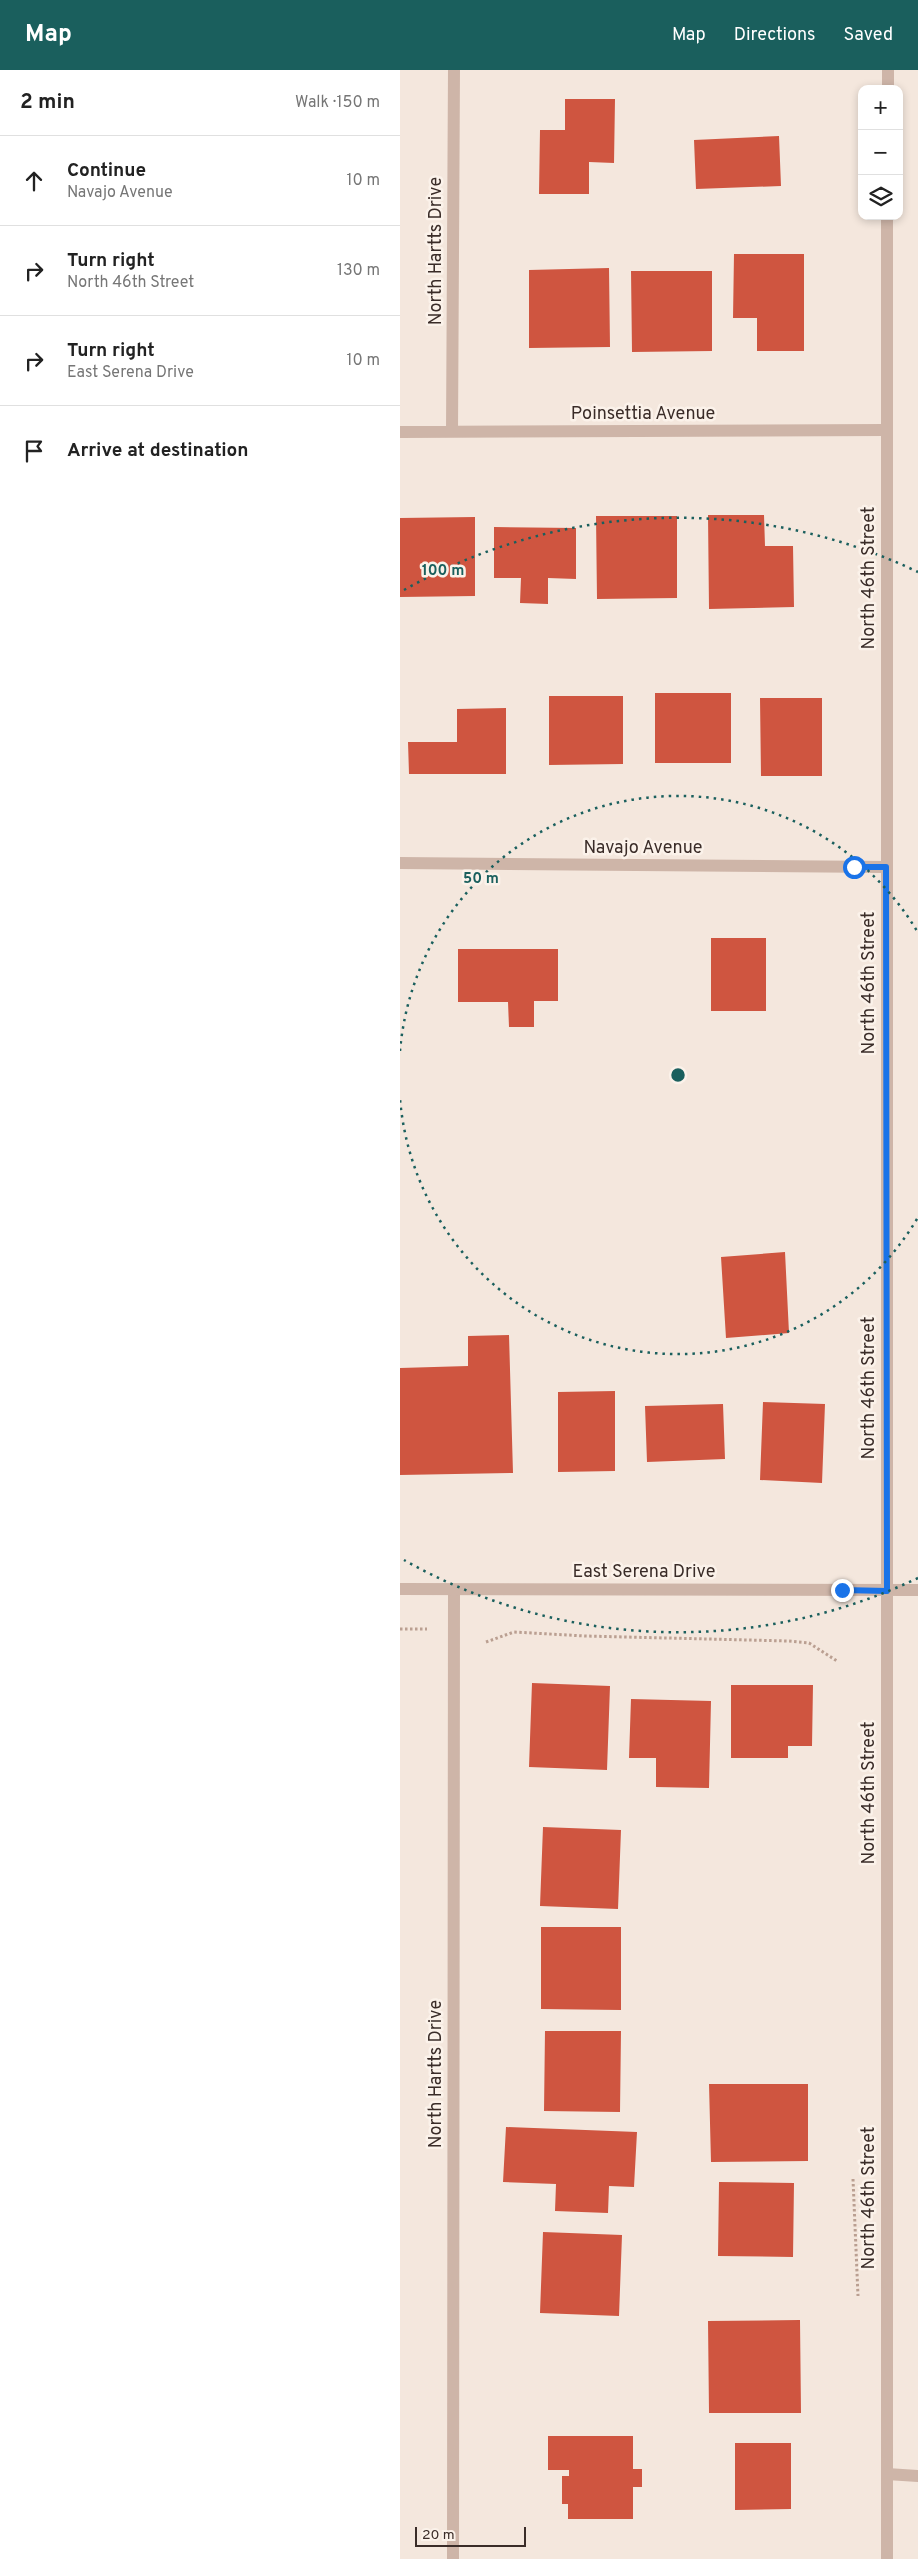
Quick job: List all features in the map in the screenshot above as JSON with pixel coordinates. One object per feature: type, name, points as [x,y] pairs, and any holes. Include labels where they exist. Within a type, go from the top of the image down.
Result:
[{"type":"street","name":"North Hartts Drive","points":[[452,432],[454,70]]},
{"type":"street","points":[[888,70],[888,85]]},
{"type":"street","name":"North 46th Street","points":[[887,2559],[886,430],[888,220]]},
{"type":"street","name":"Poinsettia Avenue","points":[[400,432],[886,430]]},
{"type":"street","name":"Navajo Avenue","points":[[400,864],[886,867]]},
{"type":"street","name":"East Serena Drive","points":[[400,1589],[918,1590]]},
{"type":"street","name":"North Hartts Drive","points":[[453,2559],[454,1590]]},
{"type":"street","points":[[887,2474],[918,2476]]},
{"type":"path","points":[[400,1629],[427,1629]]},
{"type":"path","points":[[486,1642],[514,1632],[585,1636],[789,1641],[809,1643],[837,1660]]},
{"type":"path","points":[[853,2179],[858,2296]]},
{"type":"building","points":[[565,99],[615,99],[614,163],[589,162],[589,194],[539,194],[540,130],[565,130]]},
{"type":"building","points":[[779,136],[781,186],[696,189],[694,140]]},
{"type":"building","points":[[734,254],[804,254],[804,351],[757,351],[757,318],[733,318]]},
{"type":"building","points":[[609,268],[610,347],[529,348],[529,270]]},
{"type":"building","points":[[631,271],[712,271],[712,351],[632,352]]},
{"type":"building","points":[[708,515],[764,515],[765,546],[793,546],[794,607],[709,609]]},
{"type":"building","points":[[596,516],[677,516],[677,598],[597,599]]},
{"type":"building","points":[[475,517],[475,596],[400,597],[400,518]]},
{"type":"building","points":[[494,527],[576,528],[576,579],[548,578],[548,604],[520,603],[521,578],[494,578]]},
{"type":"building","points":[[655,693],[731,693],[731,763],[655,763]]},
{"type":"building","points":[[549,696],[623,696],[623,764],[549,765]]},
{"type":"building","points":[[760,698],[822,698],[822,776],[761,776]]},
{"type":"building","points":[[506,708],[506,774],[409,774],[408,742],[457,742],[457,709]]},
{"type":"building","points":[[711,938],[766,938],[766,1011],[711,1011]]},
{"type":"building","points":[[458,949],[558,949],[558,1001],[534,1001],[534,1027],[509,1027],[508,1002],[458,1002]]},
{"type":"building","points":[[785,1252],[789,1333],[726,1338],[721,1257]]},
{"type":"building","points":[[509,1335],[513,1473],[400,1475],[400,1368],[468,1366],[468,1336]]},
{"type":"building","points":[[615,1391],[615,1471],[558,1472],[558,1392]]},
{"type":"building","points":[[763,1402],[825,1404],[822,1483],[760,1480]]},
{"type":"building","points":[[723,1404],[725,1459],[647,1462],[645,1406]]},
{"type":"building","points":[[532,1683],[610,1686],[607,1770],[529,1767]]},
{"type":"building","points":[[731,1685],[813,1685],[812,1746],[788,1746],[788,1758],[731,1758]]},
{"type":"building","points":[[631,1699],[711,1701],[709,1788],[656,1787],[656,1758],[629,1758]]},
{"type":"building","points":[[543,1827],[621,1830],[618,1909],[540,1906]]},
{"type":"building","points":[[541,1927],[621,1927],[621,2010],[541,2009]]},
{"type":"building","points":[[545,2031],[621,2031],[620,2112],[544,2111]]},
{"type":"building","points":[[709,2084],[808,2084],[808,2161],[711,2162]]},
{"type":"building","points":[[506,2127],[637,2132],[634,2187],[609,2186],[608,2213],[555,2211],[556,2184],[503,2182]]},
{"type":"building","points":[[719,2182],[794,2183],[793,2257],[718,2256]]},
{"type":"building","points":[[543,2232],[622,2235],[619,2316],[540,2313]]},
{"type":"building","points":[[800,2320],[801,2413],[709,2413],[708,2321]]},
{"type":"building","points":[[548,2436],[633,2436],[633,2469],[642,2469],[642,2487],[633,2487],[633,2519],[568,2519],[568,2504],[562,2504],[562,2476],[569,2476],[569,2470],[548,2470]]},
{"type":"building","points":[[735,2443],[791,2443],[791,2509],[735,2510]]},
{"type":"route","points":[[842,1590],[887,1591],[886,867],[854,867]]}]
